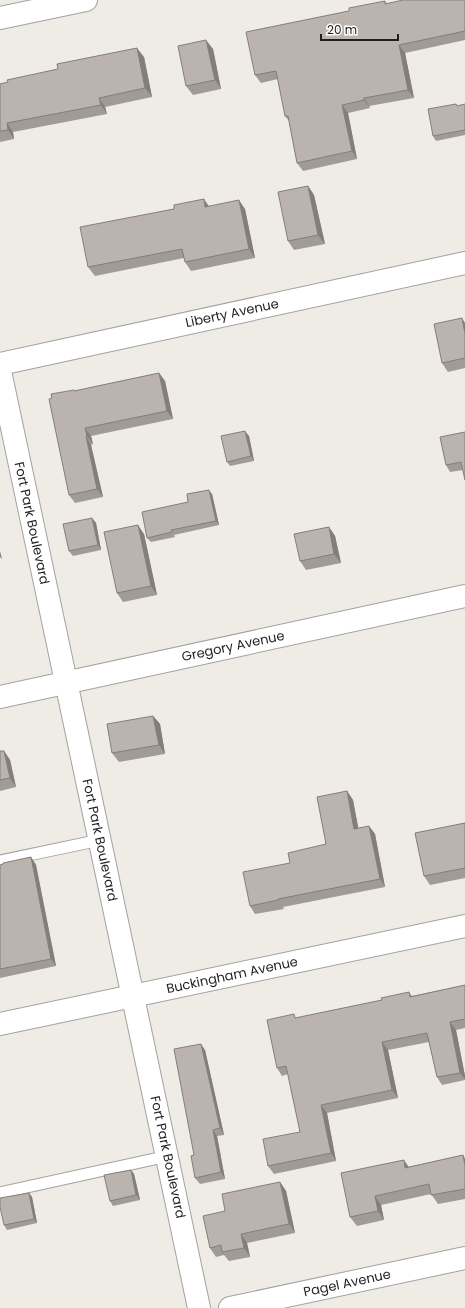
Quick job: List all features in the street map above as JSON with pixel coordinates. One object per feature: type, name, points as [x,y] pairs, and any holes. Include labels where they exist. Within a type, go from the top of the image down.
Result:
[{"type":"street","points":[[0,18],[86,0]]},
{"type":"street","name":"Liberty Avenue","points":[[0,364],[465,263]]},
{"type":"street","name":"Fort Park Boulevard","points":[[0,372],[134,996],[199,1308]]},
{"type":"street","name":"Gregory Avenue","points":[[0,697],[465,596]]},
{"type":"street","name":"Buckingham Avenue","points":[[0,1024],[465,926]]},
{"type":"street","name":"Pagel Avenue","points":[[230,1308],[465,1258]]},
{"type":"lane","points":[[0,861],[100,840]]},
{"type":"lane","points":[[0,1194],[168,1156]]},
{"type":"building","points":[[403,0],[465,0],[465,31],[399,45],[408,90],[364,98],[364,100],[342,105],[352,151],[297,163],[288,116],[285,116],[276,71],[255,75],[246,32],[349,11],[349,8],[385,1],[385,4]]},
{"type":"building","points":[[206,40],[215,80],[186,86],[178,46]]},
{"type":"building","points":[[137,48],[145,88],[99,98],[101,105],[7,123],[8,130],[0,131],[0,84],[8,82],[7,80],[58,69],[57,64]]},
{"type":"building","points":[[456,104],[457,106],[465,104],[465,130],[433,136],[428,109]]},
{"type":"building","points":[[308,186],[318,235],[288,241],[278,192]]},
{"type":"building","points":[[204,199],[205,207],[239,200],[249,249],[185,262],[182,249],[88,267],[80,227],[174,209],[174,205]]},
{"type":"building","points":[[462,318],[465,334],[465,358],[442,363],[434,324]]},
{"type":"building","points":[[159,373],[167,411],[85,428],[97,489],[69,495],[49,399],[52,398],[51,394],[74,391]]},
{"type":"building","points":[[245,431],[251,456],[227,462],[221,436]]},
{"type":"building","points":[[465,432],[465,480],[461,462],[446,465],[440,437]]},
{"type":"building","points":[[209,490],[216,521],[171,530],[172,532],[147,538],[142,512],[188,502],[187,494]]},
{"type":"building","points":[[92,518],[98,545],[69,551],[63,524]]},
{"type":"building","points":[[138,525],[151,586],[117,593],[104,532]]},
{"type":"building","points":[[329,527],[334,554],[300,561],[294,534]]},
{"type":"building","points":[[153,716],[159,745],[112,753],[107,724]]},
{"type":"building","points":[[0,751],[4,751],[10,778],[0,780]]},
{"type":"building","points":[[347,791],[354,829],[369,826],[380,879],[250,906],[243,872],[290,863],[288,853],[326,844],[317,797]]},
{"type":"building","points":[[465,823],[465,868],[424,876],[415,833]]},
{"type":"building","points":[[31,857],[51,959],[0,969],[0,865]]},
{"type":"building","points":[[465,985],[465,1019],[450,1022],[460,1073],[437,1077],[427,1033],[382,1042],[392,1090],[321,1105],[331,1153],[268,1166],[263,1139],[300,1132],[286,1066],[277,1068],[267,1020],[294,1014],[295,1018],[382,1000],[381,998],[409,992],[410,997]]},
{"type":"building","points":[[201,1044],[220,1128],[213,1130],[221,1172],[195,1178],[191,1156],[194,1155],[174,1049]]},
{"type":"building","points":[[463,1155],[465,1166],[465,1189],[431,1195],[429,1184],[375,1196],[378,1211],[350,1217],[341,1173],[404,1160],[405,1168]]},
{"type":"building","points":[[131,1170],[136,1195],[110,1201],[104,1175]]},
{"type":"building","points":[[280,1182],[289,1224],[241,1234],[244,1248],[222,1252],[221,1245],[210,1248],[203,1216],[225,1211],[222,1194]]},
{"type":"building","points":[[29,1193],[34,1219],[4,1225],[0,1207],[0,1198]]}]
